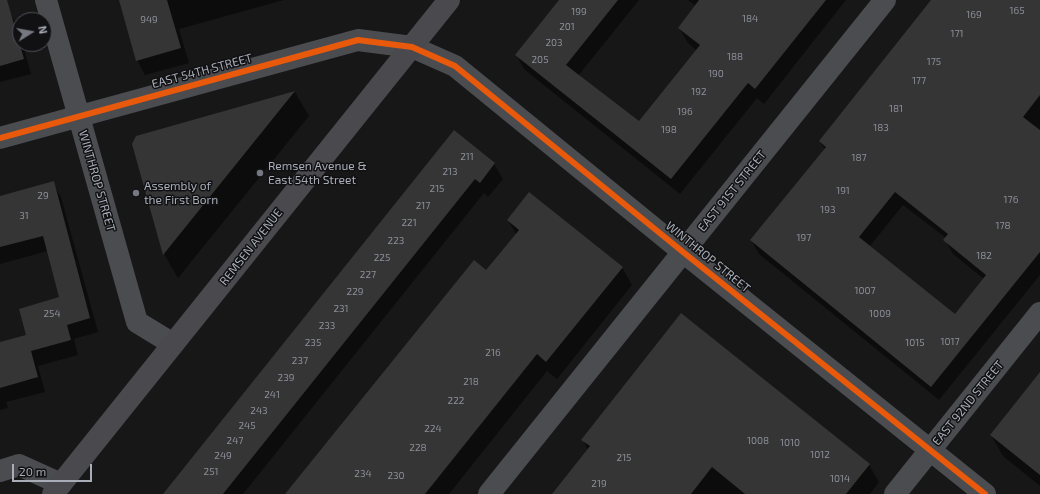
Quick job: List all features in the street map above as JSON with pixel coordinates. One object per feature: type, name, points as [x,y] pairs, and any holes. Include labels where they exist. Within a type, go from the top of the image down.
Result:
[{"type":"main road","name":"REMSEN AVENUE","points":[[57,489],[449,0]]},
{"type":"street","name":"WINTHROP STREET","points":[[46,0],[137,322],[173,344]]},
{"type":"street","name":"EAST 91ST STREET","points":[[489,494],[885,0]]},
{"type":"street","name":"EAST 54TH STREET","points":[[0,138],[358,40],[412,47]]},
{"type":"street","name":"WINTHROP STREET","points":[[412,47],[455,66],[683,252],[986,494]]},
{"type":"street","name":"EAST 92ND STREET","points":[[895,494],[1040,313]]},
{"type":"street","points":[[0,471],[19,465],[57,489]]},
{"type":"building","points":[[0,0],[7,0],[12,17],[12,52],[22,52],[24,59],[0,66]]},
{"type":"building","points":[[119,0],[167,0],[181,48],[136,61]]},
{"type":"building","points":[[559,0],[618,0],[566,65],[639,121],[700,45],[678,28],[699,0],[826,0],[755,89],[748,83],[671,179],[515,55]]},
{"type":"building","points":[[931,0],[1040,0],[1040,95],[1023,117],[1040,130],[1040,252],[931,387],[750,240],[826,147],[819,141]],"holes":[[[895,192],[948,234],[943,240],[986,275],[955,314],[859,237]]]},
{"type":"building","points":[[295,91],[163,255],[132,144],[136,136]]},
{"type":"building","points":[[454,130],[495,163],[480,183],[475,179],[223,494],[163,494]]},
{"type":"building","points":[[54,181],[90,318],[67,325],[71,340],[31,351],[38,377],[0,388],[0,342],[26,335],[19,309],[59,297],[43,236],[0,247],[0,196]]},
{"type":"building","points":[[529,192],[623,267],[546,362],[537,354],[425,494],[285,494],[474,260],[486,270],[519,230],[507,220]]},
{"type":"building","points":[[681,313],[870,464],[846,494],[745,494],[712,467],[691,494],[552,494],[590,446],[581,440]]},
{"type":"building","points":[[1040,372],[1040,475],[990,435]]},
{"type":"cycle path","points":[[0,138],[358,40],[412,47],[455,66],[683,252],[985,494]]},
{"type":"place","name":"Remsen Avenue & East 54th Street","points":[[260,173]]},
{"type":"place","name":"Assembly of the First Born","points":[[136,193]]}]
